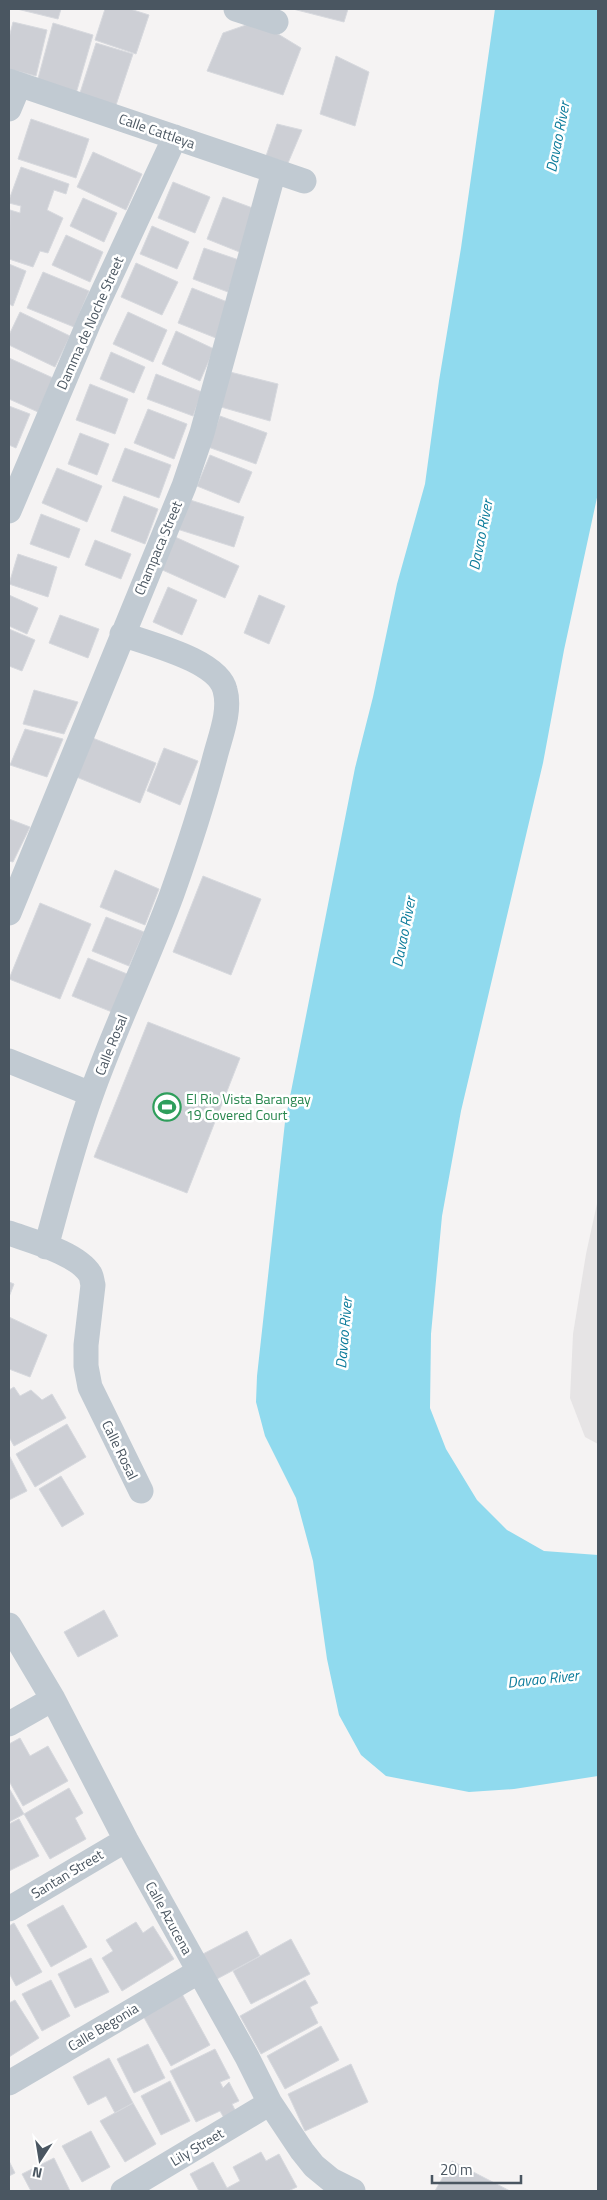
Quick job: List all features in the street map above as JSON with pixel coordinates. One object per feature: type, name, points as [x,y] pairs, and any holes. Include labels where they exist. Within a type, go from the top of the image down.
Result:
[{"type":"street","points":[[236,9],[276,22]]},
{"type":"street","points":[[9,109],[14,83]]},
{"type":"street","name":"Calle Cattleya","points":[[14,83],[304,181]]},
{"type":"street","name":"Damma de Noche Street","points":[[9,510],[89,322],[175,137]]},
{"type":"street","name":"Champaca Street","points":[[9,913],[15,882],[184,486],[202,433],[274,172]]},
{"type":"street","name":"Calle Rosal","points":[[122,634],[205,666],[219,676],[225,690],[227,705],[209,779],[172,895],[91,1094],[68,1165],[46,1247],[71,1258],[83,1266],[90,1275],[93,1285],[86,1345],[86,1366],[90,1387],[141,1491]]},
{"type":"street","points":[[9,1060],[91,1094]]},
{"type":"street","points":[[9,1233],[46,1247]]},
{"type":"street","name":"Calle Azucena","points":[[9,1625],[53,1699],[126,1840],[247,2057],[270,2103],[314,2166],[331,2180],[353,2191]]},
{"type":"street","points":[[9,1724],[53,1699]]},
{"type":"street","name":"Santan Street","points":[[9,1909],[126,1840]]},
{"type":"street","name":"Calle Begonia","points":[[9,2083],[198,1972]]},
{"type":"street","name":"Lily Street","points":[[123,2191],[270,2103]]},
{"type":"shaded area","points":[[598,1199],[598,1444],[585,1437],[570,1398],[573,1334],[586,1254]]},
{"type":"water","name":"Davao River","points":[[495,9],[598,9],[598,493],[564,650],[543,763],[461,1111],[442,1216],[431,1334],[430,1408],[446,1449],[477,1500],[507,1530],[544,1551],[598,1555],[598,1776],[514,1789],[469,1792],[386,1776],[361,1755],[339,1715],[327,1659],[313,1561],[296,1498],[265,1436],[256,1402],[257,1376],[285,1122],[355,768],[373,697],[397,584],[425,484]]},
{"type":"building","points":[[17,9],[61,9],[58,19]]},
{"type":"building","points":[[105,9],[130,9],[149,15],[136,54],[95,40]]},
{"type":"building","points":[[293,9],[348,9],[344,22]]},
{"type":"building","points":[[13,22],[47,30],[36,76],[9,69],[9,38]]},
{"type":"building","points":[[53,23],[93,35],[75,97],[36,86]]},
{"type":"building","points":[[249,24],[278,34],[301,48],[283,95],[207,71],[223,33]]},
{"type":"building","points":[[96,43],[133,54],[115,108],[79,96]]},
{"type":"building","points":[[336,56],[369,72],[355,126],[320,114]]},
{"type":"building","points":[[31,119],[89,139],[76,178],[18,159]]},
{"type":"building","points":[[277,124],[302,130],[288,163],[266,156]]},
{"type":"building","points":[[93,152],[142,174],[126,210],[77,187]]},
{"type":"building","points":[[21,167],[69,184],[66,194],[54,190],[47,210],[63,218],[48,253],[40,251],[33,267],[9,259],[10,210],[20,213],[21,206],[9,203],[9,200]]},
{"type":"building","points":[[173,182],[210,197],[195,233],[158,218]]},
{"type":"building","points":[[223,197],[258,210],[242,253],[207,239]]},
{"type":"building","points":[[83,198],[117,213],[104,242],[70,226]]},
{"type":"building","points":[[152,226],[189,242],[177,269],[140,254]]},
{"type":"building","points":[[66,235],[103,252],[90,282],[52,265]]},
{"type":"building","points":[[204,248],[239,260],[228,292],[193,279]]},
{"type":"building","points":[[136,263],[178,282],[162,315],[121,297]]},
{"type":"building","points":[[9,264],[26,271],[13,306],[9,304]]},
{"type":"building","points":[[43,272],[89,291],[74,327],[27,308]]},
{"type":"building","points":[[192,288],[235,305],[221,340],[178,323]]},
{"type":"building","points":[[20,312],[70,336],[55,367],[9,345],[9,335]]},
{"type":"building","points":[[128,312],[167,330],[153,362],[113,344]]},
{"type":"building","points":[[176,331],[214,349],[200,381],[162,364]]},
{"type":"building","points":[[111,352],[145,367],[134,393],[100,379]]},
{"type":"building","points":[[9,358],[53,378],[38,412],[9,399]]},
{"type":"building","points":[[230,372],[278,384],[270,421],[221,407]]},
{"type":"building","points":[[156,374],[202,392],[193,416],[147,399]]},
{"type":"building","points":[[90,384],[128,399],[115,434],[76,420]]},
{"type":"building","points":[[9,406],[30,414],[16,448],[9,445]]},
{"type":"building","points":[[148,409],[187,424],[174,459],[134,443]]},
{"type":"building","points":[[220,416],[267,433],[256,464],[208,447]]},
{"type":"building","points":[[80,433],[109,444],[97,475],[68,464]]},
{"type":"building","points":[[125,448],[171,465],[159,498],[112,481]]},
{"type":"building","points":[[210,455],[252,472],[239,503],[197,486]]},
{"type":"building","points":[[57,468],[102,486],[87,522],[42,503]]},
{"type":"building","points":[[124,496],[158,509],[145,544],[111,531]]},
{"type":"building","points":[[187,499],[244,517],[234,547],[177,529]]},
{"type":"building","points":[[41,514],[80,529],[69,558],[30,544]]},
{"type":"building","points":[[173,536],[239,566],[225,598],[158,568]]},
{"type":"building","points":[[95,540],[131,554],[121,579],[85,565]]},
{"type":"building","points":[[18,554],[57,567],[48,597],[9,584]]},
{"type":"building","points":[[168,587],[197,600],[182,635],[153,622]]},
{"type":"building","points":[[9,595],[38,608],[27,634],[9,626]]},
{"type":"building","points":[[259,595],[285,606],[269,644],[244,633]]},
{"type":"building","points":[[60,615],[99,629],[88,658],[49,643]]},
{"type":"building","points":[[9,629],[35,640],[22,671],[9,666]]},
{"type":"building","points":[[34,690],[78,702],[64,734],[23,724]]},
{"type":"building","points":[[25,729],[63,739],[47,777],[10,765]]},
{"type":"building","points":[[90,737],[156,763],[140,803],[74,776]]},
{"type":"building","points":[[164,748],[198,761],[180,805],[147,791]]},
{"type":"building","points":[[9,819],[30,827],[13,862],[9,861]]},
{"type":"building","points":[[115,870],[159,889],[145,925],[100,907]]},
{"type":"building","points":[[203,876],[261,899],[231,975],[173,952]]},
{"type":"building","points":[[40,903],[91,924],[60,999],[9,979]]},
{"type":"building","points":[[106,917],[144,932],[129,966],[92,951]]},
{"type":"building","points":[[88,958],[132,976],[117,1014],[72,996]]},
{"type":"building","name":"El Rio Vista Barangay 19 Covered Court","points":[[148,1022],[240,1058],[187,1193],[94,1157]]},
{"type":"building","points":[[9,1282],[14,1284],[9,1297]]},
{"type":"building","points":[[9,1317],[47,1335],[30,1377],[9,1369]]},
{"type":"building","points":[[14,1387],[20,1396],[31,1390],[42,1400],[52,1394],[66,1418],[14,1446],[9,1437],[9,1390]]},
{"type":"building","points":[[67,1424],[86,1457],[35,1487],[16,1454]]},
{"type":"building","points":[[9,1455],[27,1491],[9,1500]]},
{"type":"building","points":[[61,1476],[84,1514],[62,1527],[39,1489]]},
{"type":"building","points":[[104,1610],[118,1636],[78,1657],[64,1632]]},
{"type":"building","points":[[20,1738],[30,1756],[48,1746],[68,1781],[23,1806],[9,1781],[9,1744]]},
{"type":"building","points":[[9,1788],[24,1814],[9,1822]]},
{"type":"building","points":[[69,1788],[83,1813],[75,1818],[86,1839],[50,1859],[24,1814]]},
{"type":"building","points":[[19,1819],[39,1856],[9,1871],[9,1824]]},
{"type":"building","points":[[63,1905],[87,1947],[51,1967],[27,1925]]},
{"type":"building","points":[[136,1922],[143,1933],[153,1926],[174,1959],[122,1991],[102,1958],[113,1951],[106,1940]]},
{"type":"building","points":[[14,1923],[42,1972],[16,1986],[9,1973],[9,1926]]},
{"type":"building","points":[[247,1931],[260,1956],[215,1980],[201,1955]]},
{"type":"building","points":[[291,1939],[310,1974],[251,2004],[233,1971]]},
{"type":"building","points":[[91,1958],[109,1992],[75,2008],[58,1974]]},
{"type":"building","points":[[51,1980],[70,2016],[42,2031],[22,1994]]},
{"type":"building","points":[[305,1980],[318,2003],[310,2007],[318,2023],[261,2054],[240,2016]]},
{"type":"building","points":[[181,1992],[210,2045],[171,2066],[142,2014]]},
{"type":"building","points":[[15,2000],[39,2038],[9,2057],[9,2003]]},
{"type":"building","points":[[321,2026],[339,2060],[285,2089],[267,2056]]},
{"type":"building","points":[[148,2044],[165,2078],[134,2093],[117,2059]]},
{"type":"building","points":[[215,2049],[230,2078],[220,2082],[223,2088],[229,2082],[239,2101],[232,2104],[236,2112],[224,2118],[220,2111],[196,2122],[170,2071]]},
{"type":"building","points":[[109,2058],[133,2103],[115,2113],[106,2096],[88,2105],[73,2077]]},
{"type":"building","points":[[351,2064],[368,2102],[305,2131],[288,2094]]},
{"type":"building","points":[[170,2081],[190,2121],[161,2135],[141,2096]]},
{"type":"building","points":[[133,2103],[156,2144],[125,2162],[100,2121]]},
{"type":"building","points":[[91,2131],[110,2167],[82,2182],[62,2146]]},
{"type":"building","points":[[261,2152],[266,2161],[279,2154],[297,2187],[288,2191],[199,2191],[190,2174],[213,2162],[227,2188],[240,2181],[233,2167]]},
{"type":"building","points":[[54,2158],[70,2191],[31,2191],[22,2174]]},
{"type":"building","points":[[9,2161],[15,2173],[9,2176]]},
{"type":"building","points":[[452,2161],[510,2191],[435,2191]]},
{"type":"place","name":"El Rio Vista Barangay 19 Covered Court","points":[[167,1107]]}]
